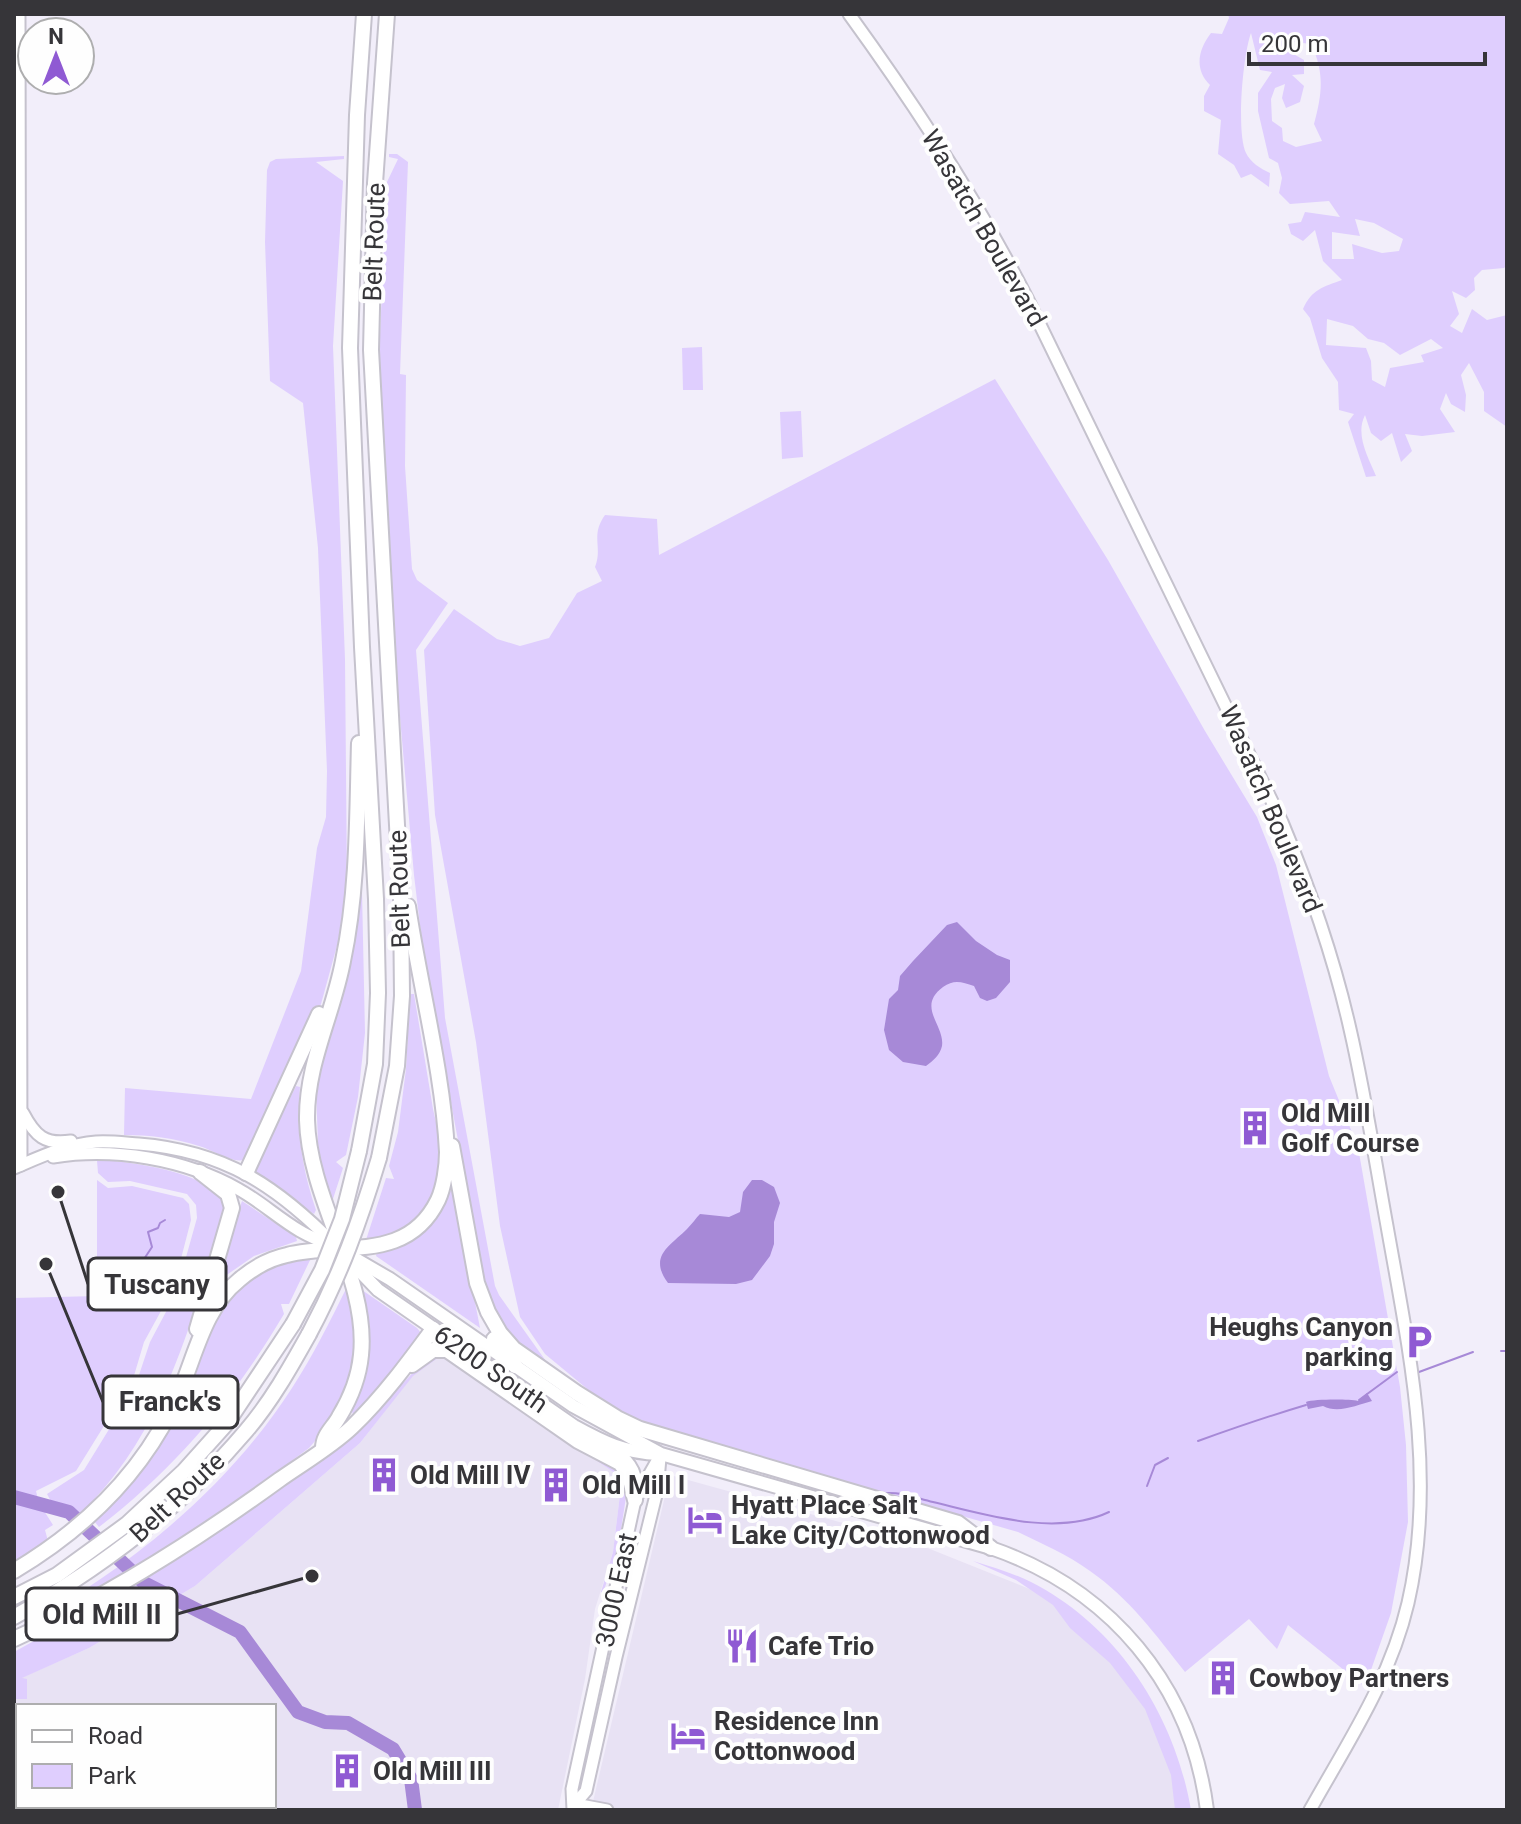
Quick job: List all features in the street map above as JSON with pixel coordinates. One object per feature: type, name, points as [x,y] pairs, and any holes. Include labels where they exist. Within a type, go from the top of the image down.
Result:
[{"type":"highway","name":"Belt Route","points":[[14,1597],[57,1575],[127,1524],[184,1471],[227,1423],[293,1324],[322,1270],[342,1219],[359,1151],[375,1064],[378,993],[350,348],[357,115],[364,14]]},
{"type":"highway","name":"Belt Route","points":[[14,1617],[67,1588],[136,1537],[197,1484],[247,1430],[282,1381],[337,1281],[359,1224],[379,1158],[397,1066],[402,996],[397,829],[371,350],[375,183],[387,14]]},
{"type":"highway","points":[[323,1448],[323,1440],[339,1419],[351,1395],[361,1356],[361,1322],[353,1286],[317,1183],[307,1119],[316,1052],[343,963],[356,853],[362,647]]},
{"type":"highway","points":[[14,1571],[47,1552],[107,1502],[137,1467],[178,1394],[206,1324],[220,1300],[236,1282],[260,1264],[288,1254],[377,1246],[401,1238],[416,1228],[439,1199],[447,1155],[397,829]]},
{"type":"highway","points":[[246,1173],[343,963]]},
{"type":"highway","points":[[438,1087],[452,1144],[477,1283],[494,1324],[514,1349],[628,1424],[706,1450],[958,1523],[991,1548]]},
{"type":"highway","points":[[178,1394],[232,1208],[228,1194],[200,1172]]},
{"type":"highway","points":[[477,1283],[476,1295],[487,1329],[515,1366]]},
{"type":"highway","points":[[14,1639],[80,1608],[156,1564],[215,1527],[350,1429],[396,1378],[433,1329]]},
{"type":"highway","points":[[396,1378],[433,1350],[447,1350],[578,1441],[620,1463],[629,1475],[635,1500]]},
{"type":"main road","points":[[19,14],[22,1165]]},
{"type":"main road","name":"Wasatch Boulevard","points":[[849,14],[962,180],[1027,298],[1282,822],[1313,903],[1344,1003],[1413,1388],[1420,1439],[1422,1496],[1413,1576],[1396,1645],[1365,1716],[1310,1810]]},
{"type":"main road","points":[[21,1110],[31,1129],[41,1139],[51,1143],[96,1142]]},
{"type":"main road","name":"6200 South","points":[[22,1165],[60,1150],[96,1142],[175,1147],[207,1155],[246,1173],[310,1219],[378,1290],[599,1440],[634,1453],[661,1454]]},
{"type":"main road","name":"6200 South","points":[[22,1165],[60,1156],[110,1154],[173,1163],[200,1172],[238,1189],[301,1231],[390,1279],[588,1416],[661,1454],[991,1548],[1034,1564],[1086,1596],[1140,1649],[1168,1691],[1190,1737],[1207,1810]]},
{"type":"main road","points":[[599,1440],[625,1458],[632,1467],[636,1479],[635,1500]]},
{"type":"main road","name":"3000 East","points":[[574,1807],[572,1789],[635,1500],[661,1454]]},
{"type":"main road","name":"3000 East","points":[[574,1807],[586,1791],[657,1491],[661,1454]]},
{"type":"main road","points":[[574,1807],[607,1810]]},
{"type":"shaded area","points":[[957,922],[976,941],[1010,960],[1010,982],[996,998],[987,1001],[980,998],[974,986],[962,982],[947,984],[935,994],[932,1002],[942,1038],[940,1052],[926,1066],[903,1062],[889,1050],[884,1030],[889,999],[898,990],[900,976],[913,961],[947,925]]},
{"type":"shaded area","points":[[752,1180],[762,1180],[774,1187],[780,1203],[770,1256],[752,1280],[736,1284],[668,1283],[660,1266],[668,1246],[700,1214],[729,1217],[740,1212],[743,1192]]},
{"type":"shaded area","points":[[442,1354],[622,1478],[613,1552],[595,1609],[585,1679],[558,1810],[14,1810],[14,1681],[89,1648],[195,1586],[360,1443],[413,1375]]},
{"type":"shaded area","points":[[1367,1393],[1372,1401],[1341,1409],[1323,1406],[1308,1409],[1306,1402],[1358,1401]]},
{"type":"shaded area","points":[[670,1475],[915,1543],[1052,1598],[1146,1696],[1181,1797],[1180,1810],[591,1810]]},
{"type":"green space","points":[[1228,14],[1507,14],[1507,265],[1482,270],[1474,278],[1475,290],[1466,298],[1452,291],[1459,314],[1450,326],[1462,333],[1472,309],[1487,320],[1507,315],[1507,427],[1484,411],[1484,392],[1469,363],[1461,375],[1466,395],[1465,412],[1451,404],[1446,393],[1440,409],[1455,432],[1422,436],[1405,434],[1412,451],[1401,462],[1392,433],[1381,441],[1371,433],[1365,415],[1362,438],[1376,476],[1366,477],[1348,422],[1354,414],[1339,410],[1338,382],[1322,358],[1310,318],[1303,309],[1314,293],[1342,280],[1323,261],[1315,230],[1303,241],[1291,234],[1288,224],[1301,222],[1305,212],[1340,217],[1329,201],[1290,204],[1279,193],[1282,178],[1278,163],[1269,158],[1258,111],[1258,93],[1272,72],[1260,70],[1251,33],[1245,58],[1241,128],[1246,153],[1270,173],[1269,187],[1251,174],[1241,178],[1234,165],[1218,154],[1221,120],[1204,111],[1204,96],[1210,85],[1200,66],[1201,53],[1211,33],[1222,34]],"holes":[[[1294,42],[1311,44],[1318,65],[1320,93],[1314,124],[1322,141],[1296,147],[1283,141],[1282,128],[1272,121],[1271,99],[1275,88],[1285,84],[1282,98],[1286,108],[1300,102],[1304,86],[1292,75],[1304,74],[1304,60],[1290,52]],[[1355,219],[1374,223],[1403,239],[1399,251],[1382,253],[1352,244],[1354,259],[1332,259],[1332,232],[1360,236]],[[1327,319],[1353,326],[1368,339],[1384,343],[1400,355],[1431,339],[1443,348],[1421,355],[1424,362],[1390,368],[1385,387],[1372,380],[1371,361],[1366,348],[1326,345]]]},
{"type":"green space","name":"Old Mill Golf Course","points":[[389,154],[397,154],[408,162],[400,374],[406,375],[405,466],[412,569],[417,580],[448,603],[416,650],[445,1018],[499,1295],[548,1364],[597,1397],[545,1354],[520,1317],[500,1226],[476,1042],[435,815],[424,650],[454,609],[497,639],[520,646],[549,638],[577,593],[602,581],[595,567],[598,529],[605,515],[657,519],[659,555],[995,379],[1108,560],[1257,817],[1276,865],[1329,1076],[1358,1147],[1400,1387],[1406,1445],[1408,1522],[1391,1613],[1365,1687],[1288,1625],[1277,1649],[1249,1619],[1185,1672],[1117,1593],[1082,1565],[1046,1545],[1018,1532],[669,1432],[647,1423],[634,1422],[519,1348],[502,1329],[488,1300],[424,959],[414,875],[398,695],[379,356],[387,182],[398,159],[389,157]]},
{"type":"green space","points":[[344,156],[344,159],[316,162],[343,181],[333,346],[345,659],[347,884],[338,942],[321,1004],[267,1123],[247,1159],[236,1160],[181,1141],[124,1135],[125,1088],[251,1099],[301,971],[317,848],[326,817],[318,548],[303,403],[270,381],[265,242],[267,170],[270,162],[276,159]]},
{"type":"green space","points":[[702,347],[703,390],[683,390],[682,348]]},
{"type":"green space","points":[[801,411],[803,457],[782,459],[780,412]]},
{"type":"green space","points":[[358,890],[362,891],[365,1033],[358,1097],[346,1155],[336,1162],[343,1168],[332,1202],[318,1144],[316,1089]]},
{"type":"green space","points":[[410,994],[414,994],[440,1140],[442,1175],[426,1211],[400,1233],[365,1243],[386,1178],[394,1179],[389,1166],[398,1132],[406,1069]]},
{"type":"green space","points":[[296,1086],[300,1087],[301,1149],[316,1210],[314,1214],[253,1172]]},
{"type":"green space","points":[[97,1161],[149,1166],[195,1179],[224,1195],[226,1212],[187,1334],[154,1411],[109,1482],[80,1514],[53,1505],[47,1494],[84,1470],[135,1387],[150,1342],[176,1293],[197,1218],[196,1205],[187,1194],[130,1181],[108,1182],[98,1173]]},
{"type":"green space","points":[[97,1180],[108,1188],[132,1186],[183,1198],[189,1204],[191,1220],[176,1278],[144,1342],[133,1379],[76,1471],[36,1491],[39,1503],[53,1525],[45,1530],[48,1541],[14,1561],[14,1298],[97,1296]]},
{"type":"green space","points":[[449,1190],[454,1192],[480,1328],[376,1256],[377,1252],[391,1248]]},
{"type":"green space","points":[[242,1201],[296,1237],[297,1241],[254,1256],[218,1281],[216,1277]]},
{"type":"green space","points":[[312,1256],[289,1304],[281,1304],[284,1314],[265,1345],[202,1430],[154,1480],[99,1527],[94,1521],[124,1490],[169,1430],[209,1327],[225,1299],[269,1265]]},
{"type":"green space","points":[[347,1287],[356,1330],[351,1372],[335,1413],[309,1448],[170,1545],[22,1628],[136,1553],[205,1494],[266,1426],[314,1351]]},
{"type":"green space","points":[[362,1290],[421,1333],[389,1377],[353,1414],[351,1410]]},
{"type":"green space","points":[[441,1353],[620,1468],[628,1484],[618,1549],[603,1593],[613,1552],[622,1478],[442,1355],[413,1376],[360,1443],[195,1586],[156,1609],[138,1601],[127,1589],[256,1506],[347,1442],[423,1362]]},
{"type":"green space","points":[[973,1561],[1031,1582],[1062,1601],[1116,1649],[1138,1677],[1156,1708],[1183,1775],[1191,1810],[1175,1810],[1171,1775],[1145,1709],[1110,1663],[1070,1628],[1053,1605],[1016,1580]]},
{"type":"green space","points":[[117,1595],[147,1614],[89,1648],[22,1678],[27,1679],[27,1699],[16,1699],[14,1652]]},
{"type":"waterway","points":[[138,1260],[144,1259],[152,1247],[148,1232],[158,1228],[165,1220]]},
{"type":"waterway","points":[[1501,1351],[1507,1351]]},
{"type":"waterway","points":[[1419,1372],[1473,1352]]},
{"type":"waterway","points":[[1359,1400],[1397,1372]]},
{"type":"waterway","points":[[1198,1441],[1306,1405]]},
{"type":"waterway","points":[[1147,1486],[1155,1465],[1168,1458]]},
{"type":"waterway","points":[[885,1493],[904,1494],[998,1517],[1044,1523],[1067,1523],[1109,1512]]},
{"type":"waterway","points":[[14,1497],[69,1512],[144,1583],[240,1632],[298,1712],[325,1722],[348,1723],[393,1749],[411,1779],[415,1810]]},
{"type":"place","name":"Old Mill Golf Course","points":[[1255,1128]]},
{"type":"place","name":"Tuscany","points":[[58,1192]]},
{"type":"place","name":"Franck's","points":[[46,1264]]},
{"type":"place","name":"Heughs Canyon parking","points":[[1419,1342]]},
{"type":"place","name":"Old Mill IV","points":[[384,1475]]},
{"type":"place","name":"Old Mill I","points":[[556,1485]]},
{"type":"place","name":"Hyatt Place Salt Lake City/Cottonwood","points":[[705,1520]]},
{"type":"place","name":"Old Mill II","points":[[312,1576]]},
{"type":"place","name":"Cafe Trio","points":[[742,1646]]},
{"type":"place","name":"Cowboy Partners","points":[[1223,1678]]},
{"type":"place","name":"Residence Inn Cottonwood","points":[[688,1736]]},
{"type":"place","name":"Old Mill III","points":[[347,1771]]}]
